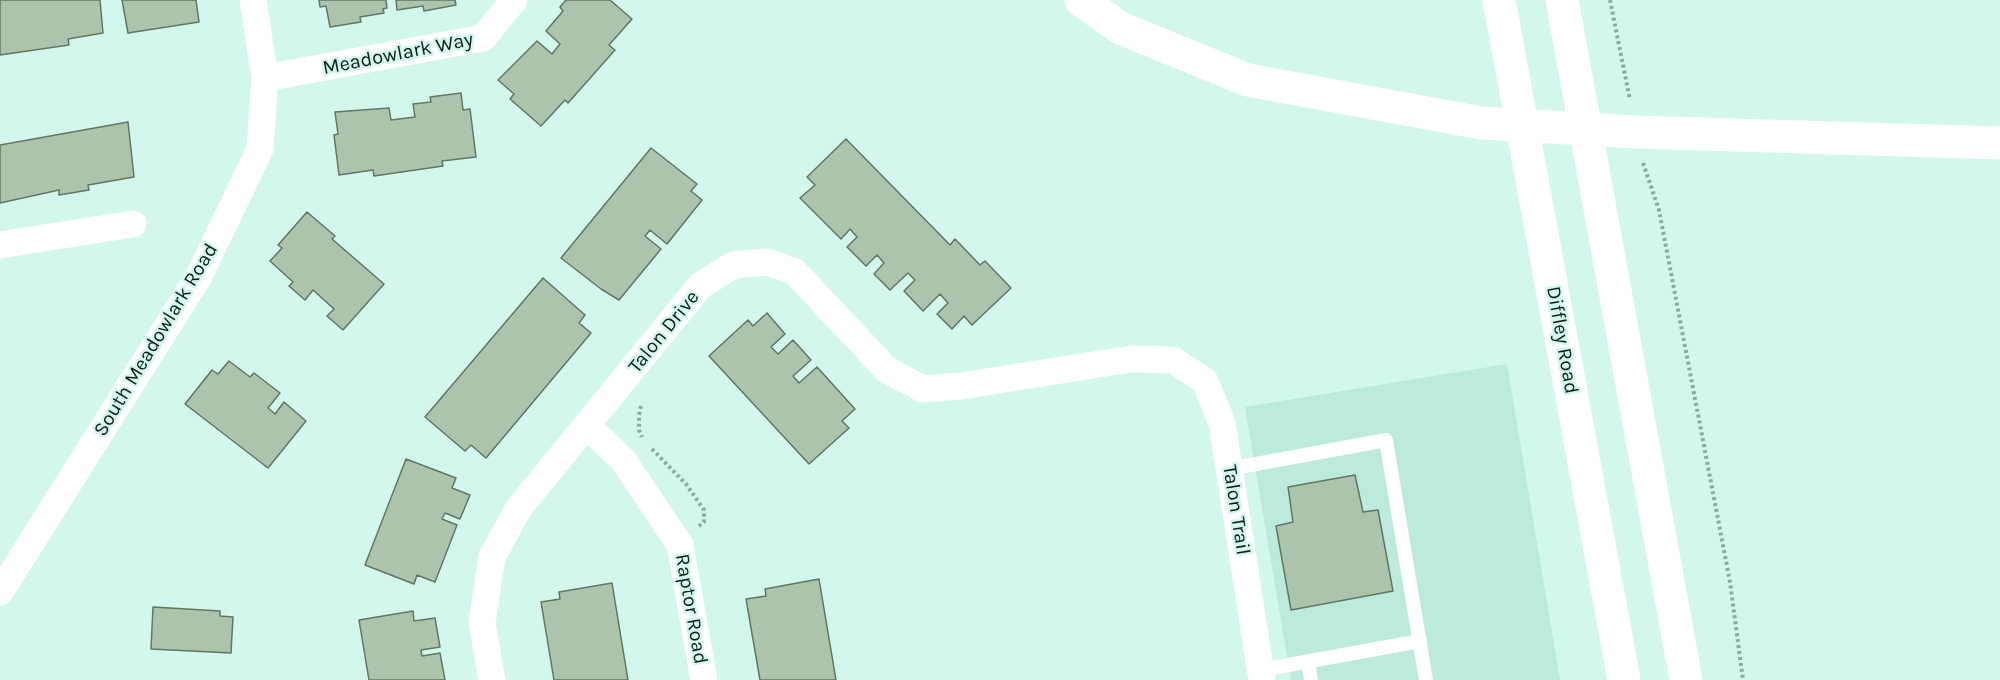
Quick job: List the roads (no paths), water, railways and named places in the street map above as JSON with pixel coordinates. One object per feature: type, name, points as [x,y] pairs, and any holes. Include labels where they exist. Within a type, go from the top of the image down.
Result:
[{"type":"main road","points":[[1081,0],[1120,28],[1248,80],[1481,123],[1585,130],[2000,144]]},
{"type":"main road","name":"Diffley Road","points":[[1498,0],[1560,322],[1624,680]]},
{"type":"main road","points":[[1562,0],[1686,680]]},
{"type":"street","name":"South Meadowlark Road","points":[[0,592],[199,276],[260,149],[266,78],[254,0]]},
{"type":"street","name":"Meadowlark Way","points":[[266,78],[483,38],[514,0]]},
{"type":"street","points":[[0,245],[133,224]]},
{"type":"street","name":"Talon Drive","points":[[492,680],[482,623],[492,557],[518,508],[700,286],[733,265],[767,262],[795,272],[888,370],[922,389],[961,386],[1131,360],[1173,360]]},
{"type":"street","name":"Talon Trail","points":[[1173,360],[1205,381],[1222,423],[1262,675]]},
{"type":"street","name":"Raptor Road","points":[[587,426],[623,460],[681,545],[704,680]]},
{"type":"lane","points":[[1229,469],[1386,440],[1426,680]]},
{"type":"lane","points":[[1262,675],[1308,661],[1420,641]]},
{"type":"lane","points":[[1308,661],[1311,680]]}]
